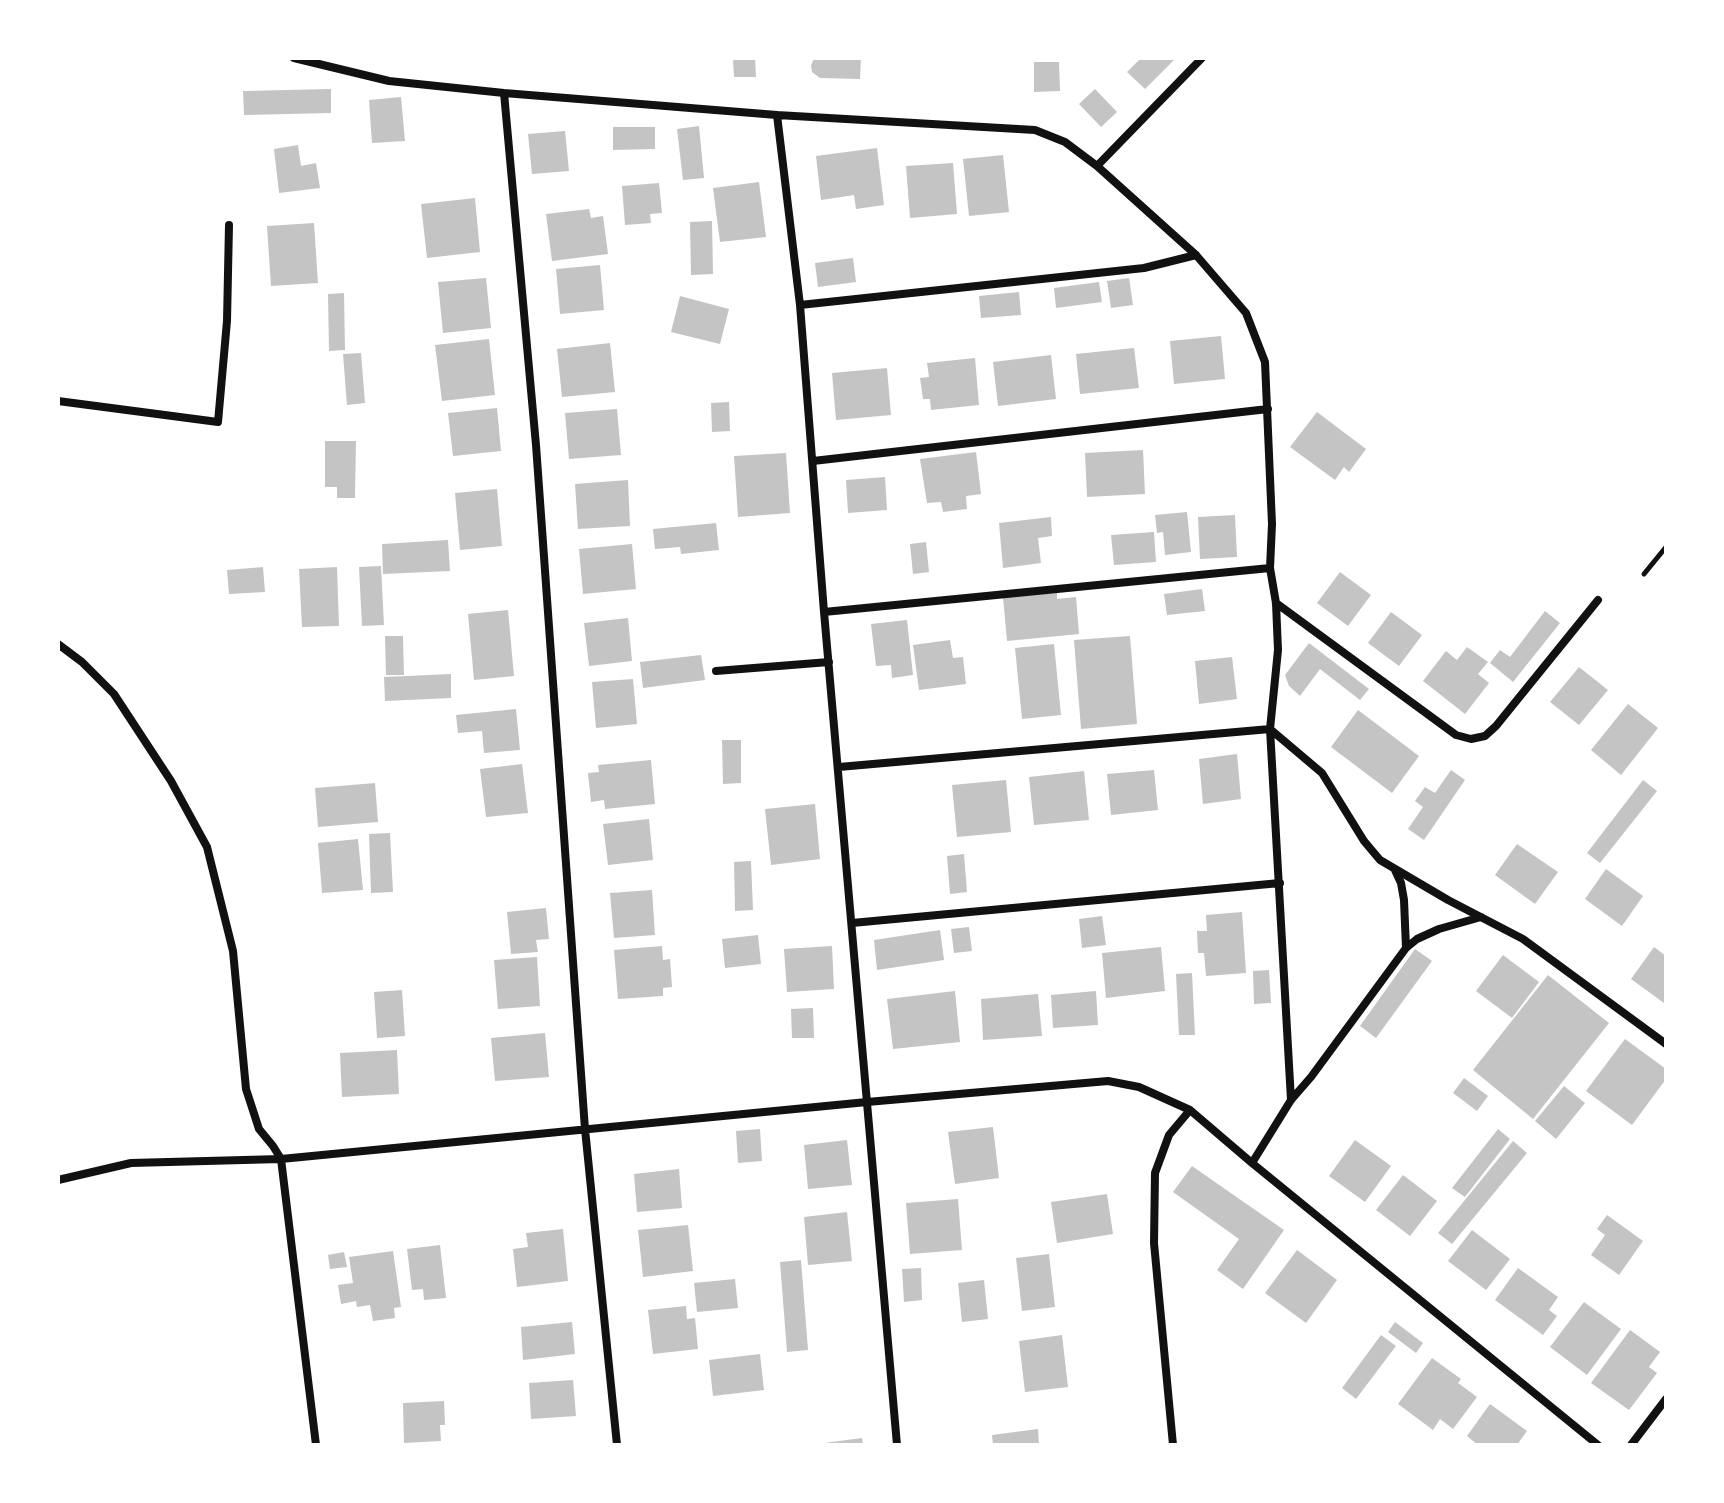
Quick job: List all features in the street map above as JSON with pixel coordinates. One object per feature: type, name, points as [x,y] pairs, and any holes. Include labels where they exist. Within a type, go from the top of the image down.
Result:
[{"type":"street","points":[[294,58],[389,81],[504,93],[777,115],[1035,130],[1065,142],[1097,166],[1196,255],[1246,313],[1265,362],[1272,524],[1270,568],[1276,603],[1278,650],[1270,729],[1291,1100]]},
{"type":"street","points":[[1097,166],[1202,58]]},
{"type":"street","points":[[504,93],[536,445],[585,1129],[617,1445]]},
{"type":"street","points":[[777,115],[800,305],[897,1445]]},
{"type":"street","points":[[58,401],[218,422],[227,321],[229,225]]},
{"type":"street","points":[[800,305],[1144,268],[1196,255]]},
{"type":"street","points":[[813,461],[1268,409]]},
{"type":"street","points":[[824,612],[1270,568]]},
{"type":"street","points":[[1276,603],[1456,735],[1471,739],[1485,736],[1496,726],[1598,600]]},
{"type":"street","points":[[58,644],[82,662],[114,694],[171,781],[207,847],[233,951],[246,1089],[259,1129],[281,1159],[316,1445]]},
{"type":"street","points":[[716,671],[829,662]]},
{"type":"street","points":[[839,767],[1270,729],[1322,773],[1364,841],[1380,860],[1523,939],[1666,1044]]},
{"type":"street","points":[[1395,869],[1404,900],[1406,948]]},
{"type":"street","points":[[852,923],[1280,883]]},
{"type":"street","points":[[1252,1163],[1291,1100],[1406,948],[1439,929],[1482,917]]},
{"type":"street","points":[[58,1180],[131,1163],[281,1159],[1108,1081],[1139,1087],[1190,1110],[1598,1445]]},
{"type":"street","points":[[1173,1445],[1154,1243],[1155,1173],[1169,1135],[1190,1110]]},
{"type":"street","points":[[1631,1445],[1666,1399]]},
{"type":"path","points":[[1644,574],[1666,547]]},
{"type":"building","points":[[755,58],[756,77],[734,77],[733,59]]},
{"type":"building","points":[[814,58],[861,58],[860,79],[820,78],[812,72]]},
{"type":"building","points":[[1141,58],[1176,58],[1145,89],[1127,72]]},
{"type":"building","points":[[1034,62],[1059,62],[1060,91],[1034,92]]},
{"type":"building","points":[[331,89],[331,113],[244,115],[243,91]]},
{"type":"building","points":[[1095,89],[1117,112],[1101,127],[1079,104]]},
{"type":"building","points":[[401,97],[405,141],[372,143],[369,100]]},
{"type":"building","points":[[699,126],[704,178],[683,180],[677,129]]},
{"type":"building","points":[[613,127],[655,127],[655,149],[613,150]]},
{"type":"building","points":[[565,131],[569,171],[532,174],[528,134]]},
{"type":"building","points":[[298,145],[301,166],[316,163],[320,188],[279,193],[274,149]]},
{"type":"building","points":[[877,148],[884,205],[856,209],[854,195],[821,200],[816,156]]},
{"type":"building","points":[[1003,155],[1009,212],[969,216],[963,159]]},
{"type":"building","points":[[953,163],[957,214],[910,218],[906,166]]},
{"type":"building","points":[[759,182],[766,237],[720,242],[713,188]]},
{"type":"building","points":[[659,183],[662,213],[650,214],[651,223],[625,225],[622,186]]},
{"type":"building","points":[[475,198],[480,252],[427,258],[421,204]]},
{"type":"building","points":[[589,209],[591,218],[603,216],[608,254],[552,261],[546,214]]},
{"type":"building","points":[[712,221],[713,274],[691,275],[690,222]]},
{"type":"building","points":[[314,223],[318,283],[271,286],[267,226]]},
{"type":"building","points":[[853,258],[856,282],[818,287],[815,263]]},
{"type":"building","points":[[600,265],[604,310],[560,314],[556,269]]},
{"type":"building","points":[[486,278],[491,328],[443,333],[438,282]]},
{"type":"building","points":[[1129,278],[1133,305],[1111,308],[1107,281]]},
{"type":"building","points":[[1099,282],[1102,302],[1056,308],[1054,288]]},
{"type":"building","points":[[1019,292],[1021,315],[981,318],[979,296]]},
{"type":"building","points":[[344,293],[345,350],[329,351],[328,294]]},
{"type":"building","points":[[680,296],[729,309],[720,344],[671,332]]},
{"type":"building","points":[[1221,336],[1225,379],[1174,384],[1170,341]]},
{"type":"building","points":[[489,339],[495,395],[442,401],[435,345]]},
{"type":"building","points":[[610,343],[615,392],[562,397],[557,349]]},
{"type":"building","points":[[1134,348],[1139,388],[1080,394],[1076,354]]},
{"type":"building","points":[[361,353],[365,403],[347,405],[343,354]]},
{"type":"building","points":[[1051,355],[1056,399],[998,406],[993,362]]},
{"type":"building","points":[[975,358],[979,405],[931,410],[930,399],[923,399],[920,378],[929,377],[927,363]]},
{"type":"building","points":[[887,368],[891,415],[836,420],[832,373]]},
{"type":"building","points":[[729,402],[730,431],[712,432],[711,403]]},
{"type":"building","points":[[497,408],[501,451],[453,456],[448,413]]},
{"type":"building","points":[[617,409],[621,455],[569,459],[565,413]]},
{"type":"building","points":[[1317,412],[1366,449],[1349,472],[1344,467],[1335,480],[1290,447]]},
{"type":"building","points":[[325,441],[356,441],[355,498],[337,498],[337,487],[325,487]]},
{"type":"building","points":[[1143,450],[1145,494],[1087,497],[1085,453]]},
{"type":"building","points":[[976,452],[981,494],[966,496],[967,509],[943,512],[941,502],[927,503],[920,459]]},
{"type":"building","points":[[786,453],[790,513],[738,517],[734,456]]},
{"type":"building","points":[[885,477],[887,510],[848,513],[846,480]]},
{"type":"building","points":[[628,480],[630,526],[578,529],[575,484]]},
{"type":"building","points":[[497,489],[502,546],[460,550],[455,493]]},
{"type":"building","points":[[1187,512],[1191,552],[1165,555],[1163,532],[1157,533],[1155,515]]},
{"type":"building","points":[[1235,515],[1237,557],[1200,559],[1198,517]]},
{"type":"building","points":[[1051,517],[1052,536],[1038,538],[1041,563],[1003,568],[999,523]]},
{"type":"building","points":[[716,523],[719,550],[681,554],[680,547],[655,549],[653,529]]},
{"type":"building","points":[[1154,532],[1156,562],[1114,565],[1111,535]]},
{"type":"building","points":[[448,540],[450,571],[383,574],[382,544]]},
{"type":"building","points":[[926,542],[929,572],[913,574],[910,544]]},
{"type":"building","points":[[632,544],[636,589],[583,594],[579,549]]},
{"type":"building","points":[[381,566],[384,625],[362,626],[359,567]]},
{"type":"building","points":[[263,567],[265,592],[229,594],[227,570]]},
{"type":"building","points":[[337,567],[339,626],[302,627],[299,569]]},
{"type":"building","points":[[1340,572],[1371,595],[1348,626],[1317,603]]},
{"type":"building","points":[[1202,589],[1205,611],[1167,615],[1164,594]]},
{"type":"building","points":[[1057,593],[1057,599],[1076,597],[1079,634],[1007,641],[1003,597]]},
{"type":"building","points":[[508,610],[514,676],[474,680],[468,614]]},
{"type":"building","points":[[1545,611],[1560,623],[1513,682],[1490,663],[1500,650],[1510,657]]},
{"type":"building","points":[[1391,612],[1422,635],[1399,666],[1368,643]]},
{"type":"building","points":[[628,618],[632,661],[589,666],[584,623]]},
{"type":"building","points":[[907,620],[913,675],[892,678],[891,665],[876,666],[871,624]]},
{"type":"building","points":[[385,636],[403,636],[404,675],[386,675]]},
{"type":"building","points":[[1130,636],[1137,724],[1081,729],[1074,640]]},
{"type":"building","points":[[950,640],[953,658],[963,657],[966,684],[919,690],[913,645]]},
{"type":"building","points":[[1309,643],[1369,689],[1360,700],[1320,669],[1300,696],[1289,686],[1285,675]]},
{"type":"building","points":[[1054,644],[1061,715],[1022,719],[1015,648]]},
{"type":"building","points":[[1467,647],[1488,662],[1478,674],[1489,683],[1465,714],[1423,681],[1446,651],[1457,660]]},
{"type":"building","points":[[701,655],[705,680],[643,688],[640,662]]},
{"type":"building","points":[[1232,657],[1237,699],[1199,704],[1195,661]]},
{"type":"building","points":[[1579,667],[1608,690],[1579,725],[1550,702]]},
{"type":"building","points":[[451,674],[451,698],[385,701],[384,677]]},
{"type":"building","points":[[633,679],[637,724],[596,728],[592,682]]},
{"type":"building","points":[[1628,704],[1658,728],[1621,775],[1591,750]]},
{"type":"building","points":[[516,709],[520,750],[484,753],[482,731],[458,733],[456,715]]},
{"type":"building","points":[[1358,710],[1419,756],[1392,793],[1331,747]]},
{"type":"building","points":[[722,740],[741,740],[741,783],[723,784]]},
{"type":"building","points":[[1237,754],[1241,799],[1203,804],[1199,759]]},
{"type":"building","points":[[651,760],[655,804],[605,809],[604,800],[591,802],[588,773],[599,772],[598,765]]},
{"type":"building","points":[[522,764],[528,813],[486,817],[480,769]]},
{"type":"building","points":[[1154,770],[1158,810],[1111,815],[1107,774]]},
{"type":"building","points":[[1451,770],[1465,780],[1424,840],[1408,829],[1423,807],[1415,801],[1425,787],[1435,793]]},
{"type":"building","points":[[1084,771],[1089,820],[1034,825],[1029,777]]},
{"type":"building","points":[[1006,780],[1011,832],[957,837],[952,785]]},
{"type":"building","points":[[1643,780],[1657,791],[1600,863],[1587,853]]},
{"type":"building","points":[[375,783],[378,822],[318,827],[315,788]]},
{"type":"building","points":[[815,804],[820,859],[771,865],[765,809]]},
{"type":"building","points":[[649,819],[653,860],[608,865],[603,824]]},
{"type":"building","points":[[390,833],[393,892],[371,893],[369,834]]},
{"type":"building","points":[[358,839],[363,890],[322,893],[318,843]]},
{"type":"building","points":[[1517,844],[1558,872],[1535,904],[1495,875]]},
{"type":"building","points":[[964,854],[967,892],[950,894],[947,856]]},
{"type":"building","points":[[751,861],[753,910],[735,911],[734,862]]},
{"type":"building","points":[[1606,869],[1643,896],[1622,926],[1585,899]]},
{"type":"building","points":[[652,890],[655,935],[614,938],[610,893]]},
{"type":"building","points":[[546,908],[549,939],[536,940],[538,952],[511,954],[507,912]]},
{"type":"building","points":[[1242,912],[1246,973],[1206,976],[1204,953],[1198,953],[1197,931],[1207,931],[1206,915]]},
{"type":"building","points":[[1102,916],[1106,945],[1082,948],[1079,919]]},
{"type":"building","points":[[969,927],[972,951],[954,953],[951,929]]},
{"type":"building","points":[[940,930],[944,960],[877,970],[874,940]]},
{"type":"building","points":[[758,935],[761,964],[725,968],[722,939]]},
{"type":"building","points":[[662,946],[663,960],[670,959],[672,987],[663,988],[663,996],[618,999],[614,950]]},
{"type":"building","points":[[832,946],[834,989],[787,992],[784,949]]},
{"type":"building","points":[[1161,947],[1165,991],[1106,998],[1102,953]]},
{"type":"building","points":[[1654,947],[1666,956],[1664,1003],[1631,979]]},
{"type":"building","points":[[1415,949],[1432,961],[1376,1038],[1360,1026]]},
{"type":"building","points":[[1503,955],[1539,982],[1512,1018],[1476,991]]},
{"type":"building","points":[[537,957],[540,1006],[498,1009],[494,960]]},
{"type":"building","points":[[1269,970],[1271,1003],[1254,1004],[1253,971]]},
{"type":"building","points":[[1192,973],[1195,1035],[1179,1035],[1176,974]]},
{"type":"building","points":[[1548,975],[1609,1023],[1533,1119],[1473,1070]]},
{"type":"building","points":[[402,990],[405,1036],[377,1038],[374,992]]},
{"type":"building","points":[[955,991],[960,1042],[893,1049],[887,999]]},
{"type":"building","points":[[1096,991],[1098,1025],[1053,1028],[1051,995]]},
{"type":"building","points":[[1038,994],[1042,1036],[983,1040],[981,999]]},
{"type":"building","points":[[813,1008],[814,1038],[792,1038],[791,1009]]},
{"type":"building","points":[[545,1033],[549,1077],[495,1081],[491,1038]]},
{"type":"building","points":[[1625,1039],[1666,1069],[1666,1079],[1632,1125],[1586,1091]]},
{"type":"building","points":[[397,1050],[399,1094],[342,1097],[340,1053]]},
{"type":"building","points":[[1464,1078],[1488,1096],[1477,1111],[1453,1093]]},
{"type":"building","points":[[1564,1086],[1585,1103],[1556,1139],[1535,1121]]},
{"type":"building","points":[[993,1127],[999,1178],[955,1184],[948,1132]]},
{"type":"building","points":[[760,1129],[762,1161],[738,1163],[736,1131]]},
{"type":"building","points":[[1498,1129],[1510,1139],[1465,1197],[1452,1188]]},
{"type":"building","points":[[847,1140],[852,1185],[808,1189],[804,1145]]},
{"type":"building","points":[[1355,1140],[1391,1166],[1365,1202],[1329,1176]]},
{"type":"building","points":[[1513,1141],[1527,1153],[1452,1244],[1438,1233]]},
{"type":"building","points":[[1192,1166],[1284,1230],[1243,1289],[1217,1270],[1239,1239],[1173,1192]]},
{"type":"building","points":[[679,1169],[682,1208],[637,1212],[634,1174]]},
{"type":"building","points":[[1403,1175],[1437,1201],[1410,1236],[1376,1210]]},
{"type":"building","points":[[1107,1194],[1113,1234],[1057,1243],[1051,1202]]},
{"type":"building","points":[[958,1199],[962,1250],[910,1254],[906,1203]]},
{"type":"building","points":[[847,1212],[852,1261],[808,1265],[804,1217]]},
{"type":"building","points":[[1607,1215],[1643,1241],[1619,1275],[1591,1255],[1605,1235],[1597,1229]]},
{"type":"building","points":[[688,1225],[693,1271],[643,1277],[638,1230]]},
{"type":"building","points":[[563,1229],[568,1281],[517,1287],[513,1249],[528,1247],[526,1233]]},
{"type":"building","points":[[1472,1230],[1510,1259],[1486,1290],[1448,1261]]},
{"type":"building","points":[[440,1245],[446,1298],[424,1300],[423,1289],[412,1290],[407,1249]]},
{"type":"building","points":[[1297,1250],[1337,1280],[1306,1323],[1265,1293]]},
{"type":"building","points":[[393,1251],[401,1307],[394,1308],[395,1318],[373,1321],[370,1305],[357,1307],[356,1301],[341,1304],[338,1285],[353,1283],[349,1257]]},
{"type":"building","points":[[344,1252],[347,1267],[330,1269],[328,1255]]},
{"type":"building","points":[[1049,1254],[1055,1307],[1022,1311],[1016,1258]]},
{"type":"building","points":[[801,1260],[808,1350],[787,1352],[780,1262]]},
{"type":"building","points":[[921,1268],[922,1300],[904,1302],[902,1269]]},
{"type":"building","points":[[1518,1268],[1558,1297],[1549,1310],[1557,1316],[1543,1335],[1495,1300]]},
{"type":"building","points":[[735,1279],[738,1308],[697,1312],[694,1283]]},
{"type":"building","points":[[984,1280],[988,1319],[962,1322],[958,1283]]},
{"type":"building","points":[[1584,1302],[1621,1329],[1587,1375],[1550,1347]]},
{"type":"building","points":[[686,1306],[687,1319],[695,1318],[698,1349],[653,1354],[648,1310]]},
{"type":"building","points":[[572,1322],[575,1354],[523,1360],[521,1327]]},
{"type":"building","points":[[1395,1322],[1423,1343],[1416,1353],[1388,1332]]},
{"type":"building","points":[[1630,1330],[1660,1352],[1649,1367],[1657,1373],[1629,1410],[1591,1383]]},
{"type":"building","points":[[1062,1335],[1068,1387],[1025,1392],[1019,1341]]},
{"type":"building","points":[[1381,1335],[1396,1346],[1356,1399],[1342,1388]]},
{"type":"building","points":[[760,1354],[764,1390],[713,1396],[709,1360]]},
{"type":"building","points":[[1432,1358],[1461,1379],[1458,1383],[1477,1397],[1453,1429],[1440,1419],[1433,1430],[1398,1404]]},
{"type":"building","points":[[573,1380],[576,1416],[531,1419],[529,1383]]},
{"type":"building","points":[[444,1401],[445,1425],[440,1425],[441,1441],[404,1443],[403,1403]]},
{"type":"building","points":[[1490,1404],[1527,1431],[1517,1445],[1478,1445],[1467,1436]]},
{"type":"building","points":[[1038,1429],[1039,1445],[993,1445],[992,1435]]},
{"type":"building","points":[[862,1438],[863,1445],[824,1445],[824,1443]]}]
